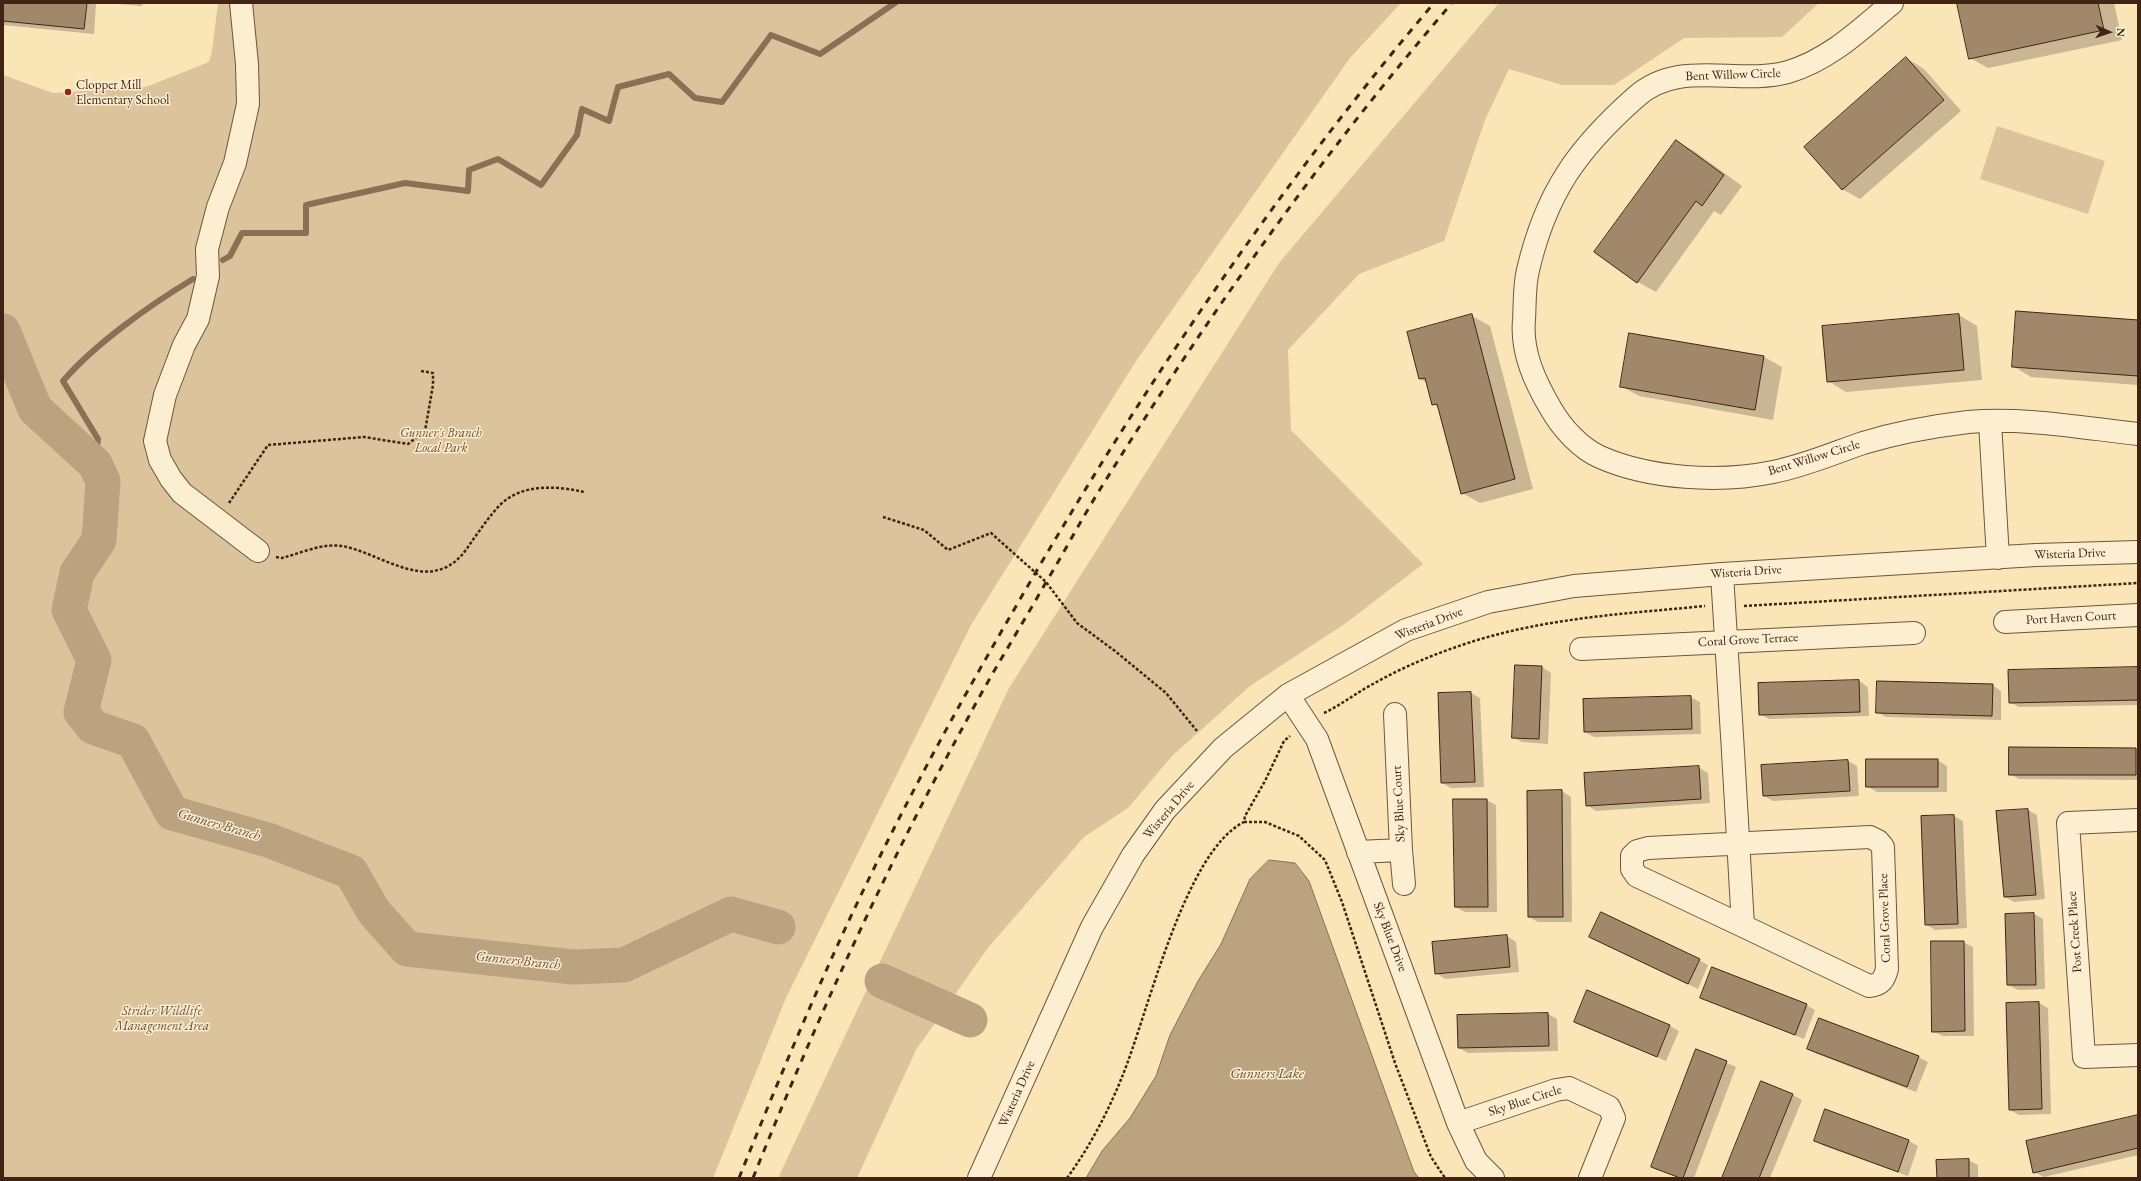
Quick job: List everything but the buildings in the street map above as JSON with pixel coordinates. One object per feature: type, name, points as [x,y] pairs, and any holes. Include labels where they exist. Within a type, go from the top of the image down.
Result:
[{"type":"street","points":[[241,3],[247,64],[248,104],[235,163],[218,207],[208,249],[208,276],[198,319],[184,345],[165,395],[155,441],[160,460],[171,479],[182,493],[258,551]]},
{"type":"street","name":"Bent Willow Circle","points":[[1892,3],[1840,47],[1805,65],[1785,73],[1763,75],[1692,74],[1663,80],[1639,94],[1584,148],[1563,177],[1552,198],[1527,272],[1523,326],[1527,357],[1536,383],[1557,418],[1581,444],[1599,456],[1638,469],[1681,477],[1735,477],[1774,472],[1866,442],[1948,425],[1971,422],[2014,421],[2138,434]]},
{"type":"street","points":[[1990,422],[1998,558]]},
{"type":"street","name":"Wisteria Drive","points":[[979,1178],[1092,927],[1133,855],[1165,810],[1224,748],[1288,695],[1406,630],[1488,602],[1574,586],[1722,574],[1998,558],[2138,552]]},
{"type":"street","points":[[1722,574],[1743,926]]},
{"type":"street","name":"Port Haven Court","points":[[2005,622],[2138,615]]},
{"type":"street","name":"Coral Grove Terrace","points":[[1582,649],[1914,633]]},
{"type":"street","name":"Sky Blue Drive","points":[[1288,695],[1317,739],[1458,1123],[1476,1161],[1493,1178]]},
{"type":"street","name":"Sky Blue Court","points":[[1358,852],[1401,850],[1395,714]]},
{"type":"street","name":"Post Creek Place","points":[[2138,820],[2068,823],[2084,1057],[2138,1055]]},
{"type":"street","name":"Coral Grove Place","points":[[1870,837],[1878,841],[1882,847],[1887,968],[1884,978],[1878,985],[1869,986],[1743,926],[1637,876],[1632,869],[1632,856],[1637,851],[1648,848],[1738,842],[1870,837]]},
{"type":"street","points":[[1401,850],[1404,884]]},
{"type":"street","name":"Sky Blue Circle","points":[[1458,1123],[1556,1090],[1569,1088],[1608,1107],[1614,1118],[1590,1178]]},
{"type":"path","points":[[218,520],[268,445],[364,437],[408,444],[425,431],[427,423],[433,386],[433,373],[421,371]]},
{"type":"path","points":[[258,551],[269,556],[282,558],[328,546],[342,546],[399,566],[426,572],[443,568],[456,561],[500,504],[517,493],[539,488],[554,488],[584,492]]},
{"type":"path","points":[[884,517],[924,530],[948,550],[991,533],[1046,582],[1077,623],[1115,651],[1166,693],[1197,731]]},
{"type":"path","points":[[1244,822],[1245,816],[1265,781],[1284,741],[1306,724],[1373,684],[1413,664],[1461,645],[1506,632],[1557,621],[1724,606],[1775,605],[2138,584]]},
{"type":"path","points":[[1067,1178],[1105,1115],[1122,1077],[1177,923],[1194,880],[1209,854],[1235,826],[1244,822],[1264,822],[1299,836],[1324,860],[1342,902],[1401,1078],[1431,1157],[1444,1178]]},
{"type":"green space","name":"Gunner's Branch Local Park","points":[[218,3],[1401,3],[1350,58],[1136,361],[971,625],[786,998],[713,1178],[3,1178],[3,75],[53,93],[146,87],[209,62],[212,51]]},
{"type":"green space","points":[[1499,3],[1819,3],[1782,37],[1684,38],[1614,85],[1562,85],[1509,69],[1485,120],[1444,241],[1359,274],[1288,350],[1291,430],[1423,564],[1346,623],[1250,686],[1172,756],[1128,808],[1084,837],[987,949],[916,1050],[857,1178],[778,1178],[1009,688],[1279,263]]},
{"type":"green space","points":[[1997,126],[2105,161],[2088,214],[1980,179]]},
{"type":"water","name":"Gunners Lake","points":[[1269,860],[1295,863],[1309,881],[1414,1172],[1419,1178],[1086,1178],[1102,1151],[1130,1118],[1156,1076],[1170,1035],[1198,981],[1221,944],[1250,879]]},
{"type":"waterway","points":[[223,260],[230,256],[242,233],[306,233],[306,205],[405,183],[468,191],[469,170],[498,159],[541,185],[577,135],[582,109],[609,121],[618,87],[669,74],[695,98],[722,102],[771,35],[820,54],[895,3]]},
{"type":"waterway","points":[[95,464],[98,439],[63,381],[107,339],[159,301],[193,279]]},
{"type":"waterway","name":"Gunners Branch","points":[[3,331],[35,409],[95,464],[103,481],[99,540],[77,573],[69,610],[94,660],[81,712],[93,727],[133,741],[172,813],[268,840],[351,872],[374,912],[407,949],[573,967],[624,965],[731,914],[778,927]]},
{"type":"waterway","name":"Gunners Branch","points":[[882,981],[970,1020]]},
{"type":"railway","points":[[739,1178],[806,1016],[872,872],[965,695],[1015,608],[1110,450],[1159,373],[1211,296],[1319,147],[1375,74],[1434,3]]},
{"type":"railway","points":[[753,1178],[827,1002],[881,886],[978,699],[1089,508],[1184,358],[1269,236],[1358,118],[1452,3]]},
{"type":"place","name":"Clopper Mill Elementary School","points":[[68,92]]},
{"type":"park label","name":"Strider Wildlife Management Area","points":[[162,1018]]}]
